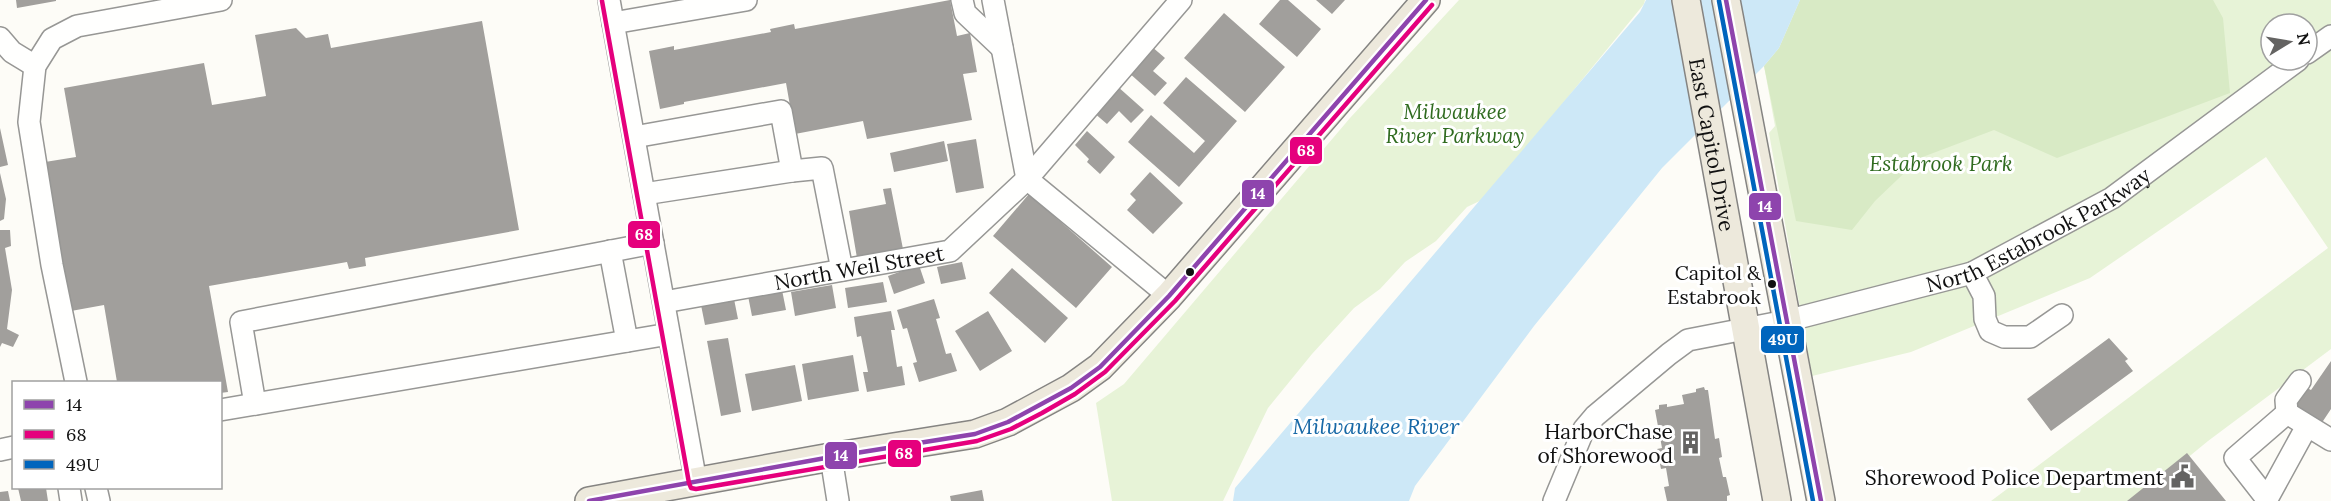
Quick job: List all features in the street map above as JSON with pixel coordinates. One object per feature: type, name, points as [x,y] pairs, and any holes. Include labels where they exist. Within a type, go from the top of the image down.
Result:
[{"type":"main road","points":[[589,501],[831,457],[975,434],[1008,422],[1071,388],[1100,367],[1169,296],[1426,0]]},
{"type":"main road","name":"East Capitol Drive","points":[[1686,0],[1777,501]]},
{"type":"main road","name":"East Capitol Drive","points":[[1726,0],[1821,501]]},
{"type":"street","points":[[76,381],[52,266],[29,122],[35,66],[52,39],[77,26],[221,0]]},
{"type":"street","points":[[609,0],[696,482]]},
{"type":"street","points":[[613,23],[746,0]]},
{"type":"street","points":[[962,0],[964,13],[1002,48]]},
{"type":"street","points":[[993,0],[1027,179],[1169,296]]},
{"type":"street","name":"North Weil Street","points":[[664,302],[950,250],[1027,179],[1181,0]]},
{"type":"street","points":[[0,38],[12,52],[35,66]]},
{"type":"street","name":"North Estabrook Parkway","points":[[1554,501],[1584,429],[1595,416],[1689,340],[1786,321],[1972,273],[2112,198],[2282,72]]},
{"type":"street","points":[[634,137],[781,111],[792,171]]},
{"type":"street","points":[[644,194],[822,168],[842,270]]},
{"type":"street","points":[[255,404],[241,322],[653,243]]},
{"type":"street","points":[[609,251],[627,341]]},
{"type":"street","points":[[1972,273],[1984,296],[1985,319],[1990,332],[2004,336],[2030,337],[2062,315]]},
{"type":"street","points":[[222,410],[669,334]]},
{"type":"street","points":[[2287,413],[2286,400],[2300,381]]},
{"type":"street","points":[[2287,413],[2331,440]]},
{"type":"street","points":[[2287,413],[2235,458],[2267,500],[2307,426]]},
{"type":"street","points":[[831,457],[838,501]]},
{"type":"green space","name":"Milwaukee River Parkway","points":[[1459,0],[1645,0],[1568,97],[1505,189],[1467,207],[1436,241],[1405,262],[1380,289],[1354,308],[1312,354],[1268,408],[1223,501],[1112,501],[1096,403],[1124,384],[1350,118]]},
{"type":"green space","name":"Estabrook Park","points":[[1800,0],[2331,0],[2331,349],[2208,441],[2135,501],[1991,501],[2328,248],[2266,157],[2090,278],[1911,352],[1812,376],[1769,133],[1775,126],[1764,66],[1779,48]]},
{"type":"green space","points":[[1800,0],[2213,0],[2223,18],[2230,93],[2057,158],[1994,130],[1920,158],[1875,201],[1852,230],[1796,221],[1764,66],[1779,48]]},
{"type":"water","name":"Milwaukee River","points":[[1646,0],[1800,0],[1779,48],[1764,66],[1662,168],[1534,326],[1415,486],[1409,501],[1233,501],[1235,488],[1640,12]]},
{"type":"building","points":[[16,0],[56,0],[56,1],[17,8]]},
{"type":"building","points":[[950,0],[957,36],[970,33],[977,72],[963,74],[972,120],[867,139],[863,121],[795,134],[786,83],[684,102],[684,104],[660,109],[649,51],[674,46],[674,50],[771,32],[770,29],[794,24],[795,29]]},
{"type":"building","points":[[1280,0],[1288,0],[1321,29],[1297,57],[1259,24]]},
{"type":"building","points":[[1316,0],[1345,0],[1332,14]]},
{"type":"building","points":[[1224,13],[1285,67],[1245,112],[1184,58]]},
{"type":"building","points":[[482,21],[519,230],[365,258],[366,266],[349,269],[347,262],[209,286],[228,392],[222,393],[222,381],[117,381],[104,305],[71,311],[45,162],[76,157],[64,88],[204,63],[212,105],[266,96],[255,35],[296,28],[306,38],[328,34],[331,48]]},
{"type":"building","points":[[1151,46],[1165,58],[1153,71],[1167,83],[1155,96],[1128,72]]},
{"type":"building","points":[[1186,77],[1237,121],[1179,187],[1128,142],[1151,115],[1194,153],[1205,141],[1163,103]]},
{"type":"building","points":[[1117,86],[1144,110],[1131,123],[1119,111],[1107,124],[1093,112]]},
{"type":"building","points":[[0,128],[8,165],[0,167]]},
{"type":"building","points":[[1087,131],[1115,157],[1100,174],[1087,162],[1089,159],[1075,145]]},
{"type":"building","points":[[976,139],[984,188],[956,193],[947,144]]},
{"type":"building","points":[[944,141],[948,161],[894,172],[890,153]]},
{"type":"building","points":[[1150,172],[1183,203],[1153,234],[1127,210],[1136,200],[1130,194]]},
{"type":"building","points":[[0,173],[6,199],[4,219],[0,221]]},
{"type":"building","points":[[891,188],[903,249],[857,258],[849,211],[886,204],[883,189]]},
{"type":"building","points":[[1029,194],[1112,267],[1076,308],[993,236]]},
{"type":"building","points":[[0,230],[10,230],[11,246],[5,248],[12,290],[7,329],[19,335],[13,347],[2,343],[0,347]]},
{"type":"building","points":[[962,262],[966,279],[941,284],[937,267]]},
{"type":"building","points":[[919,265],[925,283],[894,294],[888,276]]},
{"type":"building","points":[[1012,268],[1068,318],[1045,343],[989,293]]},
{"type":"building","points":[[883,282],[887,302],[848,308],[845,288]]},
{"type":"building","points":[[832,285],[836,308],[795,316],[791,292]]},
{"type":"building","points":[[782,290],[786,310],[752,316],[748,296]]},
{"type":"building","points":[[734,299],[738,319],[705,325],[701,305]]},
{"type":"building","points":[[934,299],[940,318],[936,319],[946,354],[951,353],[957,371],[919,382],[913,363],[917,362],[907,328],[903,329],[897,310]]},
{"type":"building","points":[[891,311],[895,330],[891,330],[897,367],[902,366],[905,385],[867,392],[863,372],[868,372],[861,336],[857,337],[854,317]]},
{"type":"building","points":[[988,311],[1012,351],[980,371],[955,331]]},
{"type":"building","points":[[728,338],[741,412],[721,416],[707,341]]},
{"type":"building","points":[[2109,338],[2128,359],[2125,361],[2133,371],[2051,431],[2027,399]]},
{"type":"building","points":[[853,355],[859,391],[808,400],[802,364]]},
{"type":"building","points":[[2331,361],[2331,409],[2321,424],[2295,406],[2307,388],[2311,390]]},
{"type":"building","points":[[795,365],[802,401],[752,411],[745,374]]},
{"type":"building","name":"HarborChase of Shorewood","points":[[1704,387],[1708,390],[1715,439],[1719,438],[1722,457],[1719,458],[1730,495],[1727,496],[1727,501],[1667,501],[1664,487],[1669,486],[1666,468],[1661,469],[1657,449],[1662,448],[1655,410],[1659,409],[1659,405],[1667,404],[1667,407],[1684,404],[1682,395],[1696,392],[1696,389]]},
{"type":"building","name":"Shorewood Police Department","points":[[2187,453],[2226,501],[2127,501]]},
{"type":"building","points":[[18,489],[46,489],[48,501],[21,501]]},
{"type":"building","points":[[982,490],[984,501],[951,501],[950,496]]},
{"type":"building","points":[[8,491],[10,501],[0,501],[0,492]]},
{"type":"transit line","name":"14","points":[[589,501],[831,457],[975,434],[1008,422],[1071,388],[1100,367],[1169,296],[1426,0]]},
{"type":"transit line","name":"14","points":[[1726,0],[1821,501]]},
{"type":"transit line","name":"68","points":[[602,1],[689,483],[691,488],[696,489],[977,441],[1011,429],[1075,394],[1105,372],[1175,301],[1432,5]]},
{"type":"transit line","name":"49U","points":[[1719,1],[1813,501]]},
{"type":"place","name":"Capitol & Estabrook","points":[[1772,284]]},
{"type":"place","name":"HarborChase of Shorewood","points":[[1691,443]]},
{"type":"place","name":"Shorewood Police Department","points":[[2182,477]]}]
